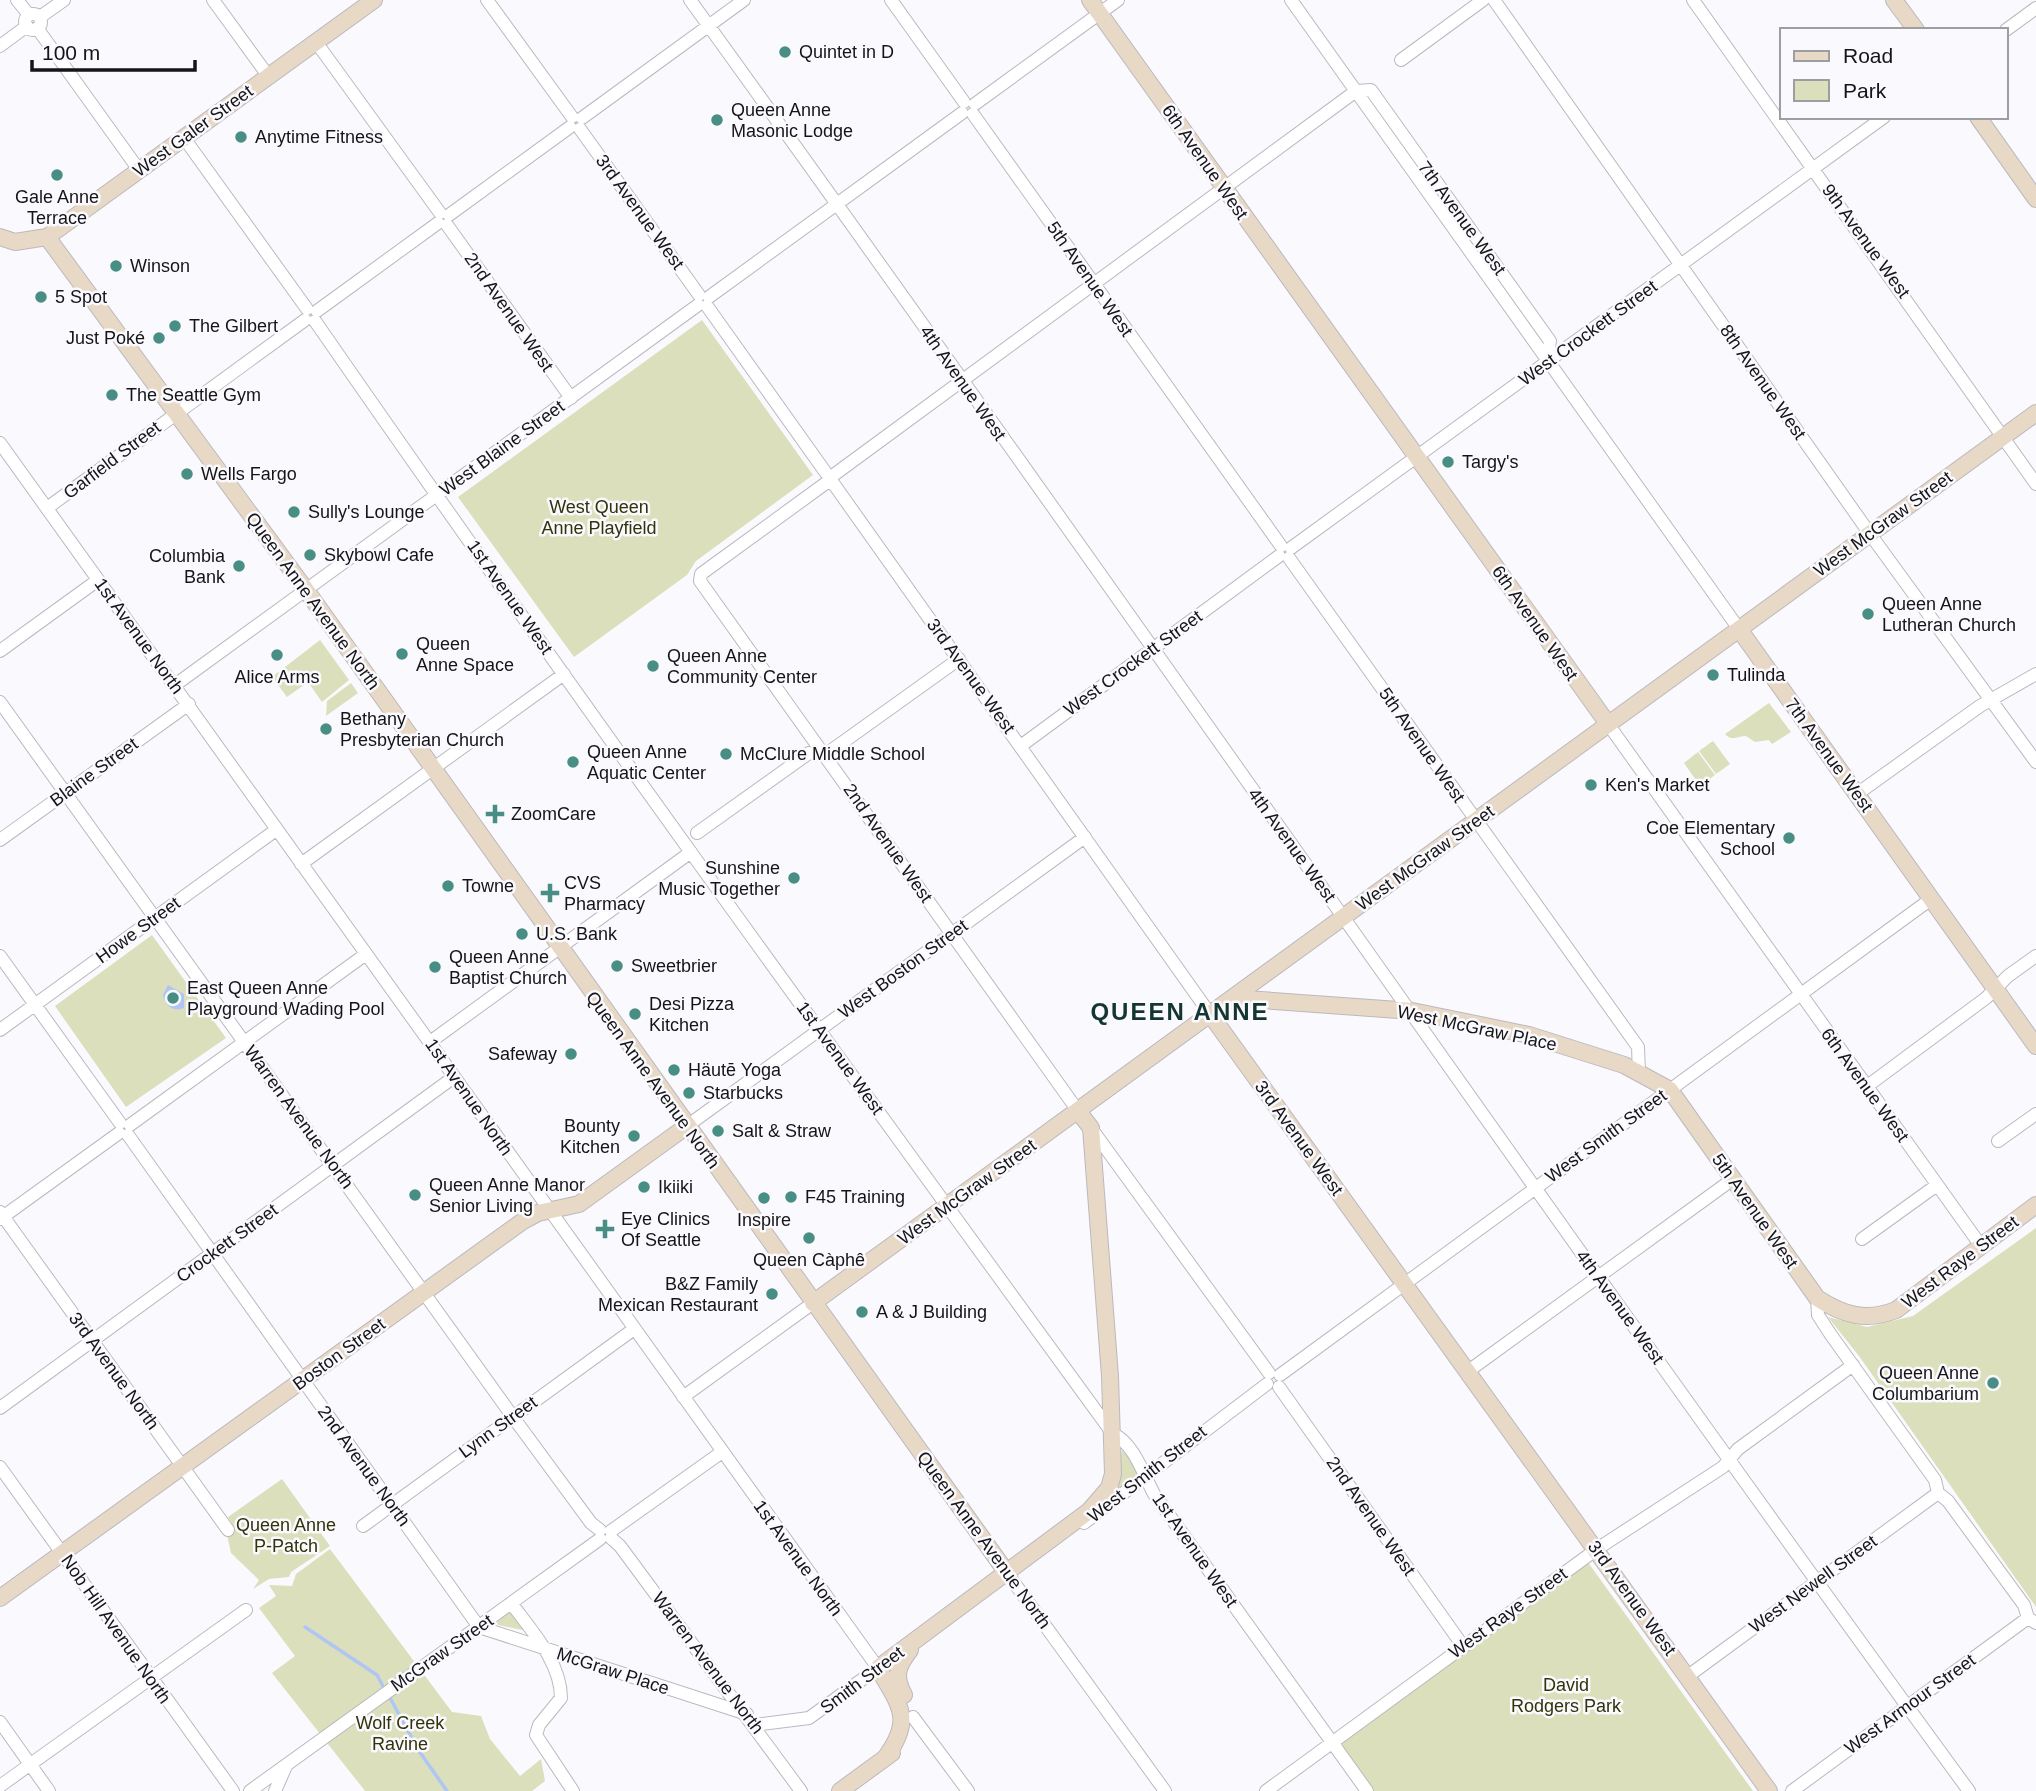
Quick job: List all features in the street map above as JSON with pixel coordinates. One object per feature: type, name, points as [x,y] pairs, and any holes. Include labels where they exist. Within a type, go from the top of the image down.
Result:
[{"type":"street","points":[[17,0],[139,170]]},
{"type":"street","points":[[0,46],[64,0]]},
{"type":"street","points":[[213,0],[269,76]]},
{"type":"street","name":"West Galer Street","points":[[47,237],[374,0]]},
{"type":"street","name":"3rd Avenue West","points":[[487,0],[1403,1284],[1597,1549],[1769,1791]]},
{"type":"street","name":"4th Avenue West","points":[[690,0],[1599,1278],[1969,1791]]},
{"type":"street","name":"Garfield Street","points":[[47,508],[744,0]]},
{"type":"street","name":"5th Avenue West","points":[[891,0],[1638,1047],[1639,1073]]},
{"type":"street","name":"West Blaine Street","points":[[306,590],[968,108],[1095,7],[1118,0]]},
{"type":"street","name":"7th Avenue West","points":[[1291,0],[1356,91],[1371,90],[1550,341],[1546,363],[2036,1046]]},
{"type":"street","points":[[1401,60],[1483,0]]},
{"type":"street","name":"8th Avenue West","points":[[1493,0],[1870,534],[2036,762]]},
{"type":"street","name":"9th Avenue West","points":[[1693,0],[2036,484]]},
{"type":"street","points":[[1895,0],[1915,28]]},
{"type":"street","name":"6th Avenue West","points":[[1095,7],[1981,1246]]},
{"type":"street","points":[[2008,29],[2036,8]]},
{"type":"street","name":"2nd Avenue West","points":[[316,42],[571,398]]},
{"type":"street","points":[[830,478],[1356,91]]},
{"type":"street","name":"West Crockett Street","points":[[1021,745],[1881,119]]},
{"type":"street","points":[[1979,119],[2036,199]]},
{"type":"street","name":"1st Avenue West","points":[[184,138],[946,1206],[1112,1434],[1120,1437],[1143,1468],[1154,1494],[1367,1791]]},
{"type":"street","points":[[0,237],[15,242],[47,237]]},
{"type":"street","name":"Queen Anne Avenue North","points":[[47,237],[306,590],[559,948],[1165,1791]]},
{"type":"street","name":"West McGraw Street","points":[[813,1303],[2036,413]]},
{"type":"street","name":"1st Avenue North","points":[[0,443],[4,458],[47,508],[189,704],[276,830],[878,1668],[899,1704],[903,1721],[900,1736],[885,1758]]},
{"type":"street","name":"2nd Avenue West","points":[[830,478],[699,576],[700,581],[1078,1111]]},
{"type":"street","points":[[0,651],[98,580]]},
{"type":"street","points":[[175,685],[306,590]]},
{"type":"street","points":[[825,755],[958,659]]},
{"type":"street","points":[[301,864],[564,674]]},
{"type":"street","points":[[1857,794],[1980,705],[2036,674]]},
{"type":"street","name":"Warren Avenue North","points":[[0,702],[513,1417],[591,1523],[620,1546],[801,1791]]},
{"type":"street","name":"Blaine Street","points":[[0,840],[189,704]]},
{"type":"street","points":[[697,833],[809,753]]},
{"type":"street","name":"Howe Street","points":[[0,1030],[276,830]]},
{"type":"street","name":"West Boston Street","points":[[687,1126],[1085,837]]},
{"type":"street","points":[[430,1042],[691,852]]},
{"type":"street","name":"West Smith Street","points":[[1059,1536],[1088,1521],[1140,1483],[1144,1475],[1931,899]]},
{"type":"street","points":[[1,1216],[366,954]]},
{"type":"street","name":"2nd Avenue North","points":[[0,956],[479,1627]]},
{"type":"street","points":[[1867,1087],[2036,956]]},
{"type":"street","name":"West McGraw Place","points":[[1233,998],[1412,1012],[1529,1035],[1624,1065],[1670,1090]]},
{"type":"street","name":"Crockett Street","points":[[0,1408],[454,1077]]},
{"type":"street","name":"5th Avenue West","points":[[1670,1090],[1817,1298],[1836,1311],[1851,1316],[1882,1315]]},
{"type":"street","points":[[1078,1111],[1091,1128],[1112,1434]]},
{"type":"street","points":[[1998,1141],[2036,1114]]},
{"type":"street","name":"Boston Street","points":[[0,1598],[523,1221],[571,1207],[587,1199],[687,1126]]},
{"type":"street","name":"2nd Avenue West","points":[[1091,1128],[1463,1646]]},
{"type":"street","points":[[1467,1372],[1733,1179]]},
{"type":"street","points":[[1862,1240],[1937,1185]]},
{"type":"street","name":"West Raye Street","points":[[1882,1315],[1896,1310],[2036,1205]]},
{"type":"street","name":"3rd Avenue North","points":[[1,1216],[228,1530]]},
{"type":"street","name":"5th Avenue West","points":[[1817,1298],[1818,1315],[1936,1480],[1938,1493],[1948,1501],[2016,1594],[2032,1621]]},
{"type":"street","points":[[683,1397],[813,1303]]},
{"type":"street","name":"Lynn Street","points":[[363,1526],[634,1329]]},
{"type":"street","name":"West Raye Street","points":[[1266,1791],[1597,1549],[1723,1467],[1738,1449],[1853,1365]]},
{"type":"street","name":"West Smith Street","points":[[1007,1573],[1059,1536],[1100,1501],[1109,1488],[1115,1457],[1112,1434]]},
{"type":"street","name":"McGraw Street","points":[[250,1791],[722,1452]]},
{"type":"street","name":"Nob Hill Avenue North","points":[[0,1466],[233,1791]]},
{"type":"street","name":"West Newell Street","points":[[1688,1676],[1938,1493]]},
{"type":"street","name":"Smith Street","points":[[751,1720],[809,1718],[1007,1573]]},
{"type":"street","points":[[511,1603],[545,1648],[558,1679],[561,1698],[539,1725],[536,1735],[573,1791]]},
{"type":"street","points":[[0,1786],[246,1609]]},
{"type":"street","name":"West Armour Street","points":[[1792,1791],[1907,1706],[2032,1621]]},
{"type":"street","name":"McGraw Place","points":[[479,1627],[751,1720]]},
{"type":"street","name":"Smith Street","points":[[913,1717],[896,1679],[897,1670],[926,1633]]},
{"type":"street","points":[[840,1791],[907,1739],[913,1717]]},
{"type":"street","points":[[913,1717],[968,1791]]},
{"type":"street","points":[[0,1722],[49,1791]]},
{"type":"street","points":[[275,1791],[288,1763]]},
{"type":"green space","name":"West Queen Anne Playfield","points":[[702,320],[813,475],[696,561],[687,575],[574,657],[458,497]]},
{"type":"green space","points":[[320,640],[349,680],[322,702],[308,682],[287,697],[272,677]]},
{"type":"green space","points":[[351,683],[358,693],[326,716],[327,701]]},
{"type":"green space","points":[[1769,703],[1791,732],[1772,744],[1769,740],[1755,742],[1746,736],[1733,738],[1725,734]]},
{"type":"green space","points":[[1713,741],[1730,764],[1716,774],[1699,751]]},
{"type":"green space","points":[[1698,752],[1715,775],[1700,786],[1684,763]]},
{"type":"green space","points":[[152,935],[226,1038],[126,1107],[55,1006]]},
{"type":"green space","points":[[2036,1228],[2036,1607],[1859,1356],[1828,1317],[1867,1327],[1913,1316]]},
{"type":"green space","points":[[1122,1450],[1140,1472],[1138,1479],[1117,1491]]},
{"type":"green space","name":"Queen Anne P-Patch","points":[[282,1479],[330,1546],[291,1572],[289,1577],[269,1579],[253,1589],[259,1580],[231,1553],[227,1535],[233,1525],[228,1517]]},
{"type":"green space","name":"Wolf Creek Ravine","points":[[330,1549],[452,1712],[481,1716],[490,1739],[520,1776],[541,1759],[545,1781],[532,1791],[365,1791],[272,1673],[295,1656],[259,1608],[276,1596],[269,1585],[292,1586],[296,1574]]},
{"type":"green space","name":"David Rodgers Park","points":[[1587,1561],[1753,1791],[1372,1791],[1340,1744]]},
{"type":"green space","points":[[511,1610],[527,1631],[498,1625],[497,1622]]},
{"type":"water","name":"East Queen Anne Playground Wading Pool","points":[[168,985],[184,994],[184,1008],[173,1009],[166,1002],[163,995]]},
{"type":"waterway","points":[[305,1627],[377,1675],[385,1690]]},
{"type":"waterway","points":[[389,1696],[419,1751],[447,1791]]},
{"type":"place","name":"Quintet in D","points":[[785,52]]},
{"type":"place","name":"Queen Anne Masonic Lodge","points":[[717,120]]},
{"type":"place","name":"Anytime Fitness","points":[[241,137]]},
{"type":"place","name":"Gale Anne Terrace","points":[[57,175]]},
{"type":"place","name":"Winson","points":[[116,266]]},
{"type":"place","name":"5 Spot","points":[[41,297]]},
{"type":"place","name":"The Gilbert","points":[[175,326]]},
{"type":"place","name":"Just Poké","points":[[159,338]]},
{"type":"place","name":"The Seattle Gym","points":[[112,395]]},
{"type":"place","name":"Targy's","points":[[1448,462]]},
{"type":"place","name":"Wells Fargo","points":[[187,474]]},
{"type":"place","name":"Sully's Lounge","points":[[294,512]]},
{"type":"place","name":"Skybowl Cafe","points":[[310,555]]},
{"type":"place","name":"Columbia Bank","points":[[239,566]]},
{"type":"place","name":"Queen Anne Lutheran Church","points":[[1868,614]]},
{"type":"place","name":"Queen Anne Space","points":[[402,654]]},
{"type":"place","name":"Alice Arms","points":[[277,655]]},
{"type":"place","name":"Queen Anne Community Center","points":[[653,666]]},
{"type":"place","name":"Tulinda","points":[[1713,675]]},
{"type":"place","name":"Bethany Presbyterian Church","points":[[326,729]]},
{"type":"place","name":"McClure Middle School","points":[[726,754]]},
{"type":"place","name":"Queen Anne Aquatic Center","points":[[573,762]]},
{"type":"place","name":"Ken's Market","points":[[1591,785]]},
{"type":"place","name":"ZoomCare","points":[[495,814]]},
{"type":"place","name":"Coe Elementary School","points":[[1789,838]]},
{"type":"place","name":"Sunshine Music Together","points":[[794,878]]},
{"type":"place","name":"Towne","points":[[448,886]]},
{"type":"place","name":"CVS Pharmacy","points":[[550,893]]},
{"type":"place","name":"U.S. Bank","points":[[522,934]]},
{"type":"place","name":"Sweetbrier","points":[[617,966]]},
{"type":"place","name":"Queen Anne Baptist Church","points":[[435,967]]},
{"type":"place","name":"East Queen Anne Playground Wading Pool","points":[[173,998]]},
{"type":"place","name":"Desi Pizza Kitchen","points":[[635,1014]]},
{"type":"place","name":"Safeway","points":[[571,1054]]},
{"type":"place","name":"Häutē Yoga","points":[[674,1070]]},
{"type":"place","name":"Starbucks","points":[[689,1093]]},
{"type":"place","name":"Salt & Straw","points":[[718,1131]]},
{"type":"place","name":"Bounty Kitchen","points":[[634,1136]]},
{"type":"place","name":"Ikiiki","points":[[644,1187]]},
{"type":"place","name":"Queen Anne Manor Senior Living","points":[[415,1195]]},
{"type":"place","name":"F45 Training","points":[[791,1197]]},
{"type":"place","name":"Inspire","points":[[764,1198]]},
{"type":"place","name":"Eye Clinics Of Seattle","points":[[605,1229]]},
{"type":"place","name":"Queen Càphê","points":[[809,1238]]},
{"type":"place","name":"B&Z Family Mexican Restaurant","points":[[772,1294]]},
{"type":"place","name":"A & J Building","points":[[862,1312]]},
{"type":"place","name":"Queen Anne Columbarium","points":[[1993,1383]]},
{"type":"district","name":"QUEEN ANNE","points":[[1180,1012]]}]
